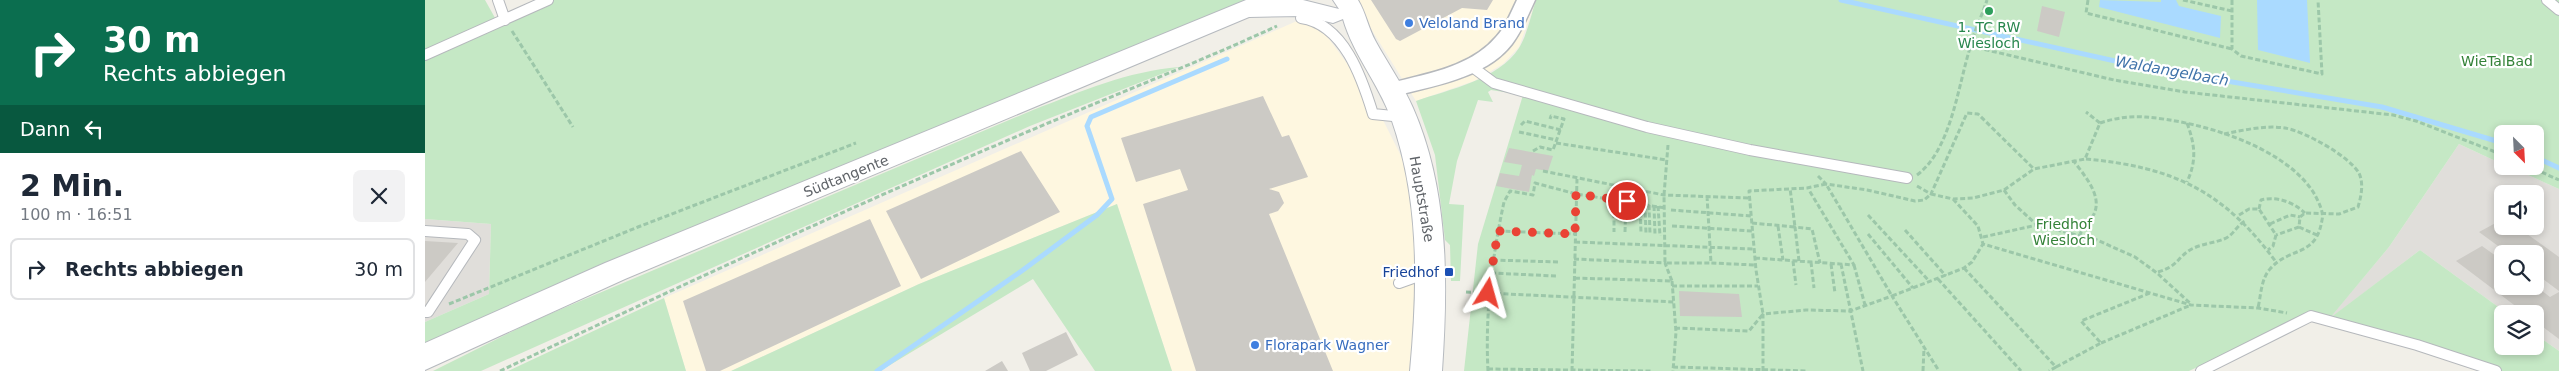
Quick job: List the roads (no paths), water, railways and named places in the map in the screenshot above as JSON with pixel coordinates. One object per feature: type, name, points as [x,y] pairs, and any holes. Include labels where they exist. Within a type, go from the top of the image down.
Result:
[{"type":"main road","points":[[1258,5],[1303,8],[1334,5]]},
{"type":"main road","name":"Südtangente","points":[[425,357],[615,272],[1258,5]]},
{"type":"main road","name":"Hauptstraße","points":[[1334,5],[1361,39],[1391,90],[1404,117],[1420,175],[1429,222],[1432,271],[1426,371]]},
{"type":"street","points":[[1391,90],[1471,66],[1489,56],[1503,43],[1526,0]]},
{"type":"lane","points":[[499,0],[505,20]]},
{"type":"lane","points":[[425,55],[548,0]]},
{"type":"lane","points":[[2547,0],[2559,10]]},
{"type":"lane","points":[[1301,18],[1315,20],[1334,35],[1361,76],[1373,114],[1404,117]]},
{"type":"lane","points":[[1471,66],[1493,83],[1690,139],[1814,164],[1907,178]]},
{"type":"lane","points":[[425,231],[468,234],[475,240],[473,246],[427,312]]},
{"type":"lane","points":[[1399,282],[1432,271]]},
{"type":"lane","points":[[2201,371],[2311,316],[2417,345],[2496,371]]},
{"type":"water","points":[[2100,0],[2161,2],[2161,0],[2176,0],[2179,6],[2221,16],[2220,38],[2099,7]]},
{"type":"water","points":[[2257,0],[2307,0],[2310,63],[2258,50]]},
{"type":"waterway","name":"Waldangelbach","points":[[1841,0],[2142,67],[2382,107],[2494,140]]},
{"type":"waterway","points":[[877,371],[1023,270],[1097,215],[1112,199],[1087,126],[1091,117],[1227,59]]},
{"type":"waterway","name":"Waldangelbach","points":[[2544,161],[2559,168]]},
{"type":"place","name":"1. TC RW Wiesloch","points":[[1989,11]]},
{"type":"place","name":"Veloland Brand","points":[[1409,23]]},
{"type":"place","name":"Friedhof","points":[[1449,272]]},
{"type":"place","name":"Florapark Wagner","points":[[1255,345]]},
{"type":"park label","name":"WieTalBad","points":[[2497,61]]},
{"type":"park label","name":"Friedhof Wiesloch","points":[[2064,232]]}]
